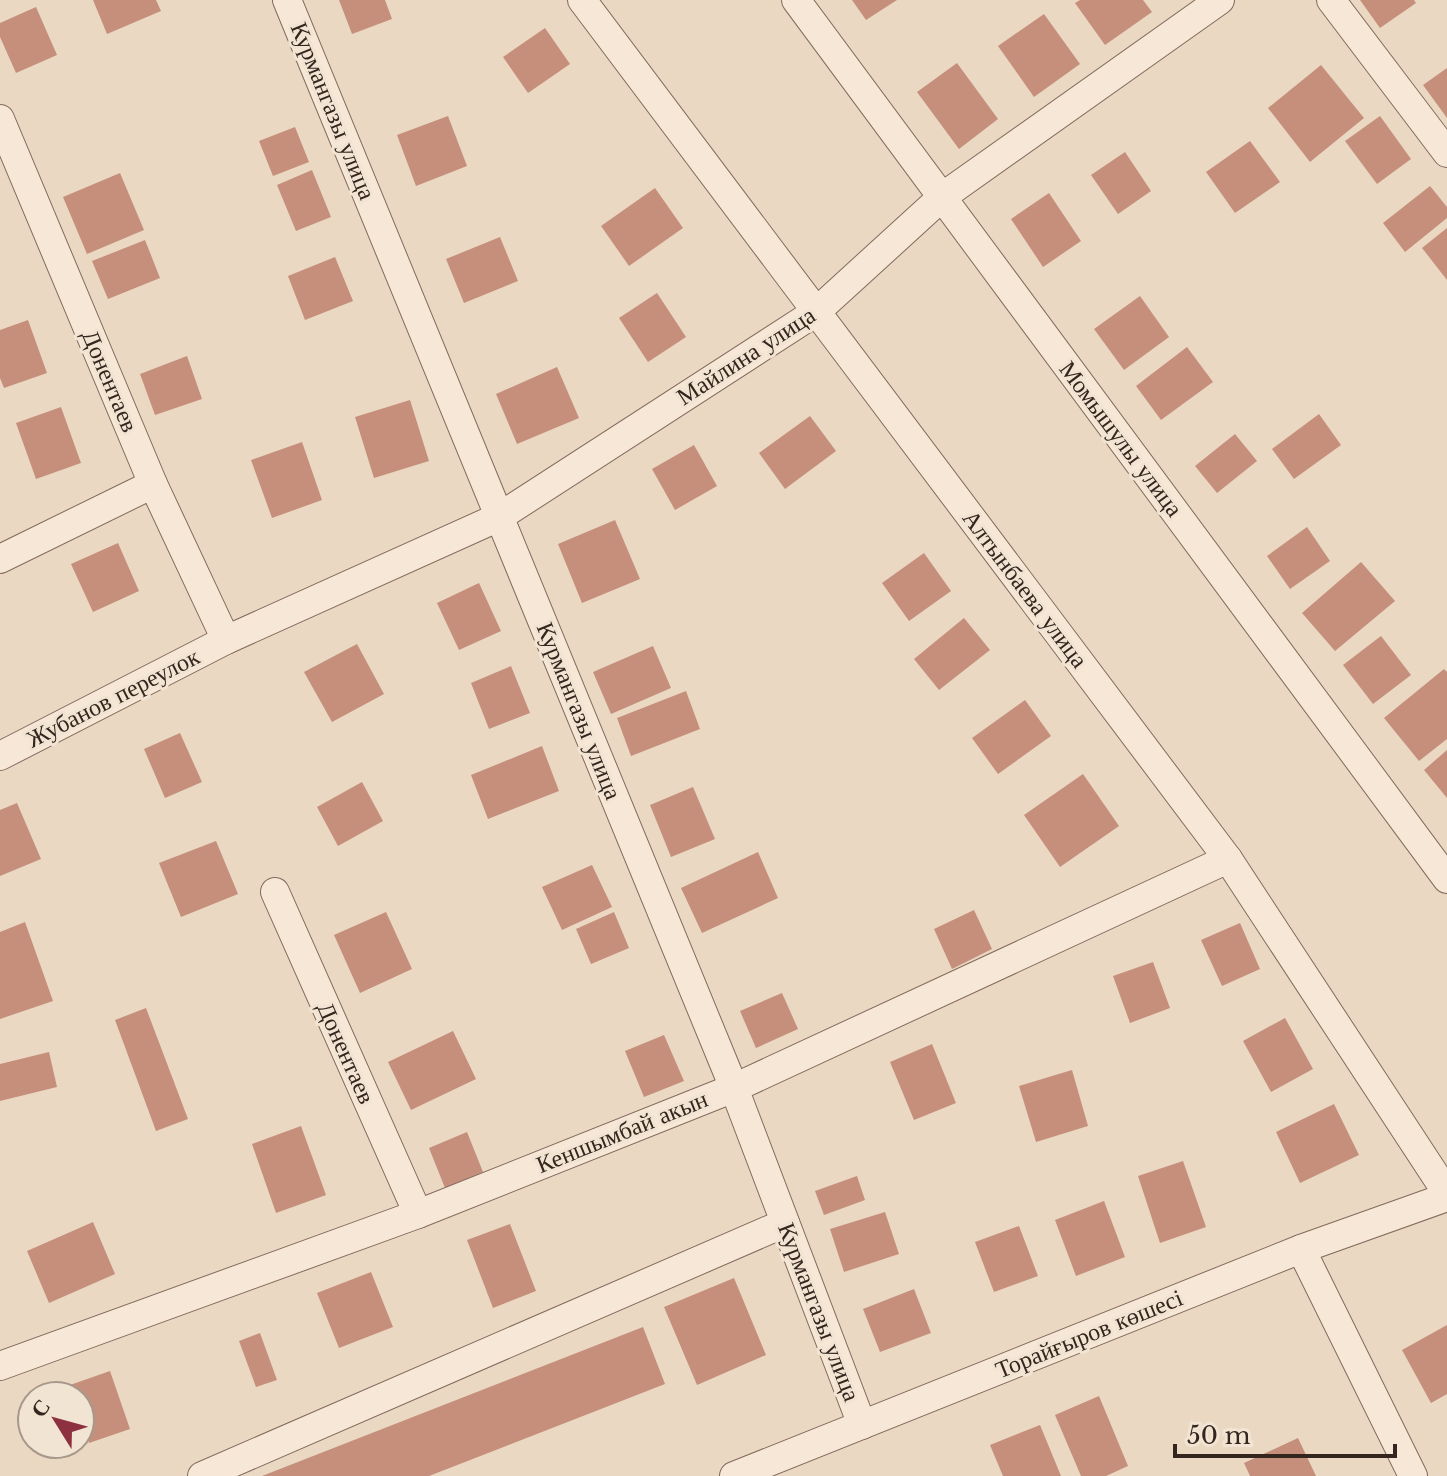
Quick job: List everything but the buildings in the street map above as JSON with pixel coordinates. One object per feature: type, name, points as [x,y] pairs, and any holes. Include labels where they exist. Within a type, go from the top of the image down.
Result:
[{"type":"street","name":"Курмангазы улица","points":[[287,0],[734,1088],[862,1425]]},
{"type":"street","name":"Алтынбаева улица","points":[[582,0],[1228,859],[1447,1195]]},
{"type":"street","name":"Момышулы улица","points":[[796,0],[1447,879]]},
{"type":"street","name":"Майлина улица","points":[[226,640],[499,517],[816,312],[942,197],[1220,0]]},
{"type":"street","points":[[1331,0],[1447,153]]},
{"type":"street","name":"Донентаев","points":[[0,119],[153,484],[226,640]]},
{"type":"street","points":[[0,559],[153,484]]},
{"type":"street","name":"Жубанов переулок","points":[[0,756],[226,640]]},
{"type":"street","name":"Кеншымбай акын","points":[[0,1366],[418,1214],[734,1088],[1228,859]]},
{"type":"street","name":"Донентаев","points":[[275,892],[418,1214]]},
{"type":"street","name":"Торайғыров көшесі","points":[[734,1476],[1301,1249],[1447,1195]]},
{"type":"street","points":[[202,1476],[785,1223]]},
{"type":"street","points":[[1301,1249],[1413,1476]]}]
